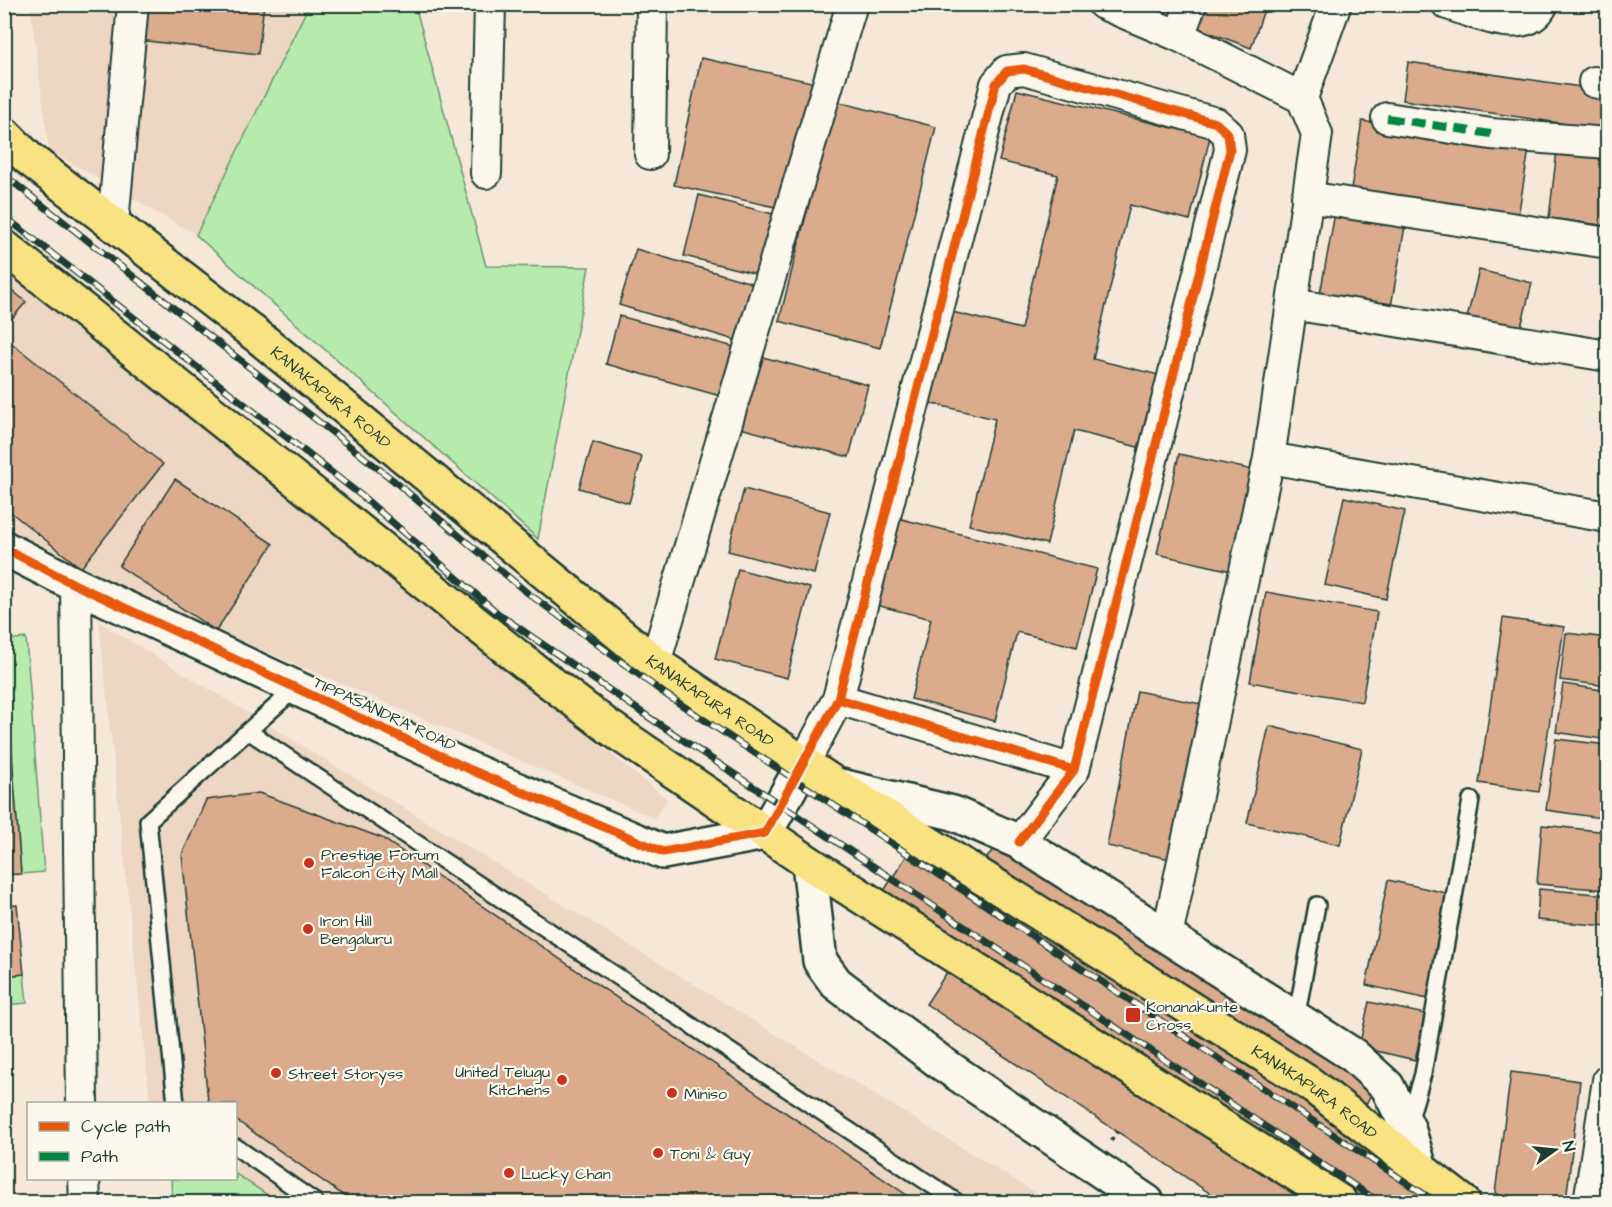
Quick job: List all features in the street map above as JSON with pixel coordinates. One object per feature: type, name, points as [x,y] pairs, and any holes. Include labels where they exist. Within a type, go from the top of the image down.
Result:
[{"type":"highway","name":"KANAKAPURA ROAD","points":[[4,134],[28,158],[260,338],[655,663],[836,785],[1310,1084],[1419,1165],[1464,1203]]},
{"type":"highway","points":[[4,247],[529,666],[609,727],[809,862],[1340,1203]]},
{"type":"street","points":[[113,223],[134,4]]},
{"type":"street","points":[[486,173],[490,4]]},
{"type":"street","points":[[650,154],[652,4]]},
{"type":"street","points":[[655,663],[852,4]]},
{"type":"street","points":[[1103,4],[1179,36],[1302,98],[1317,134],[1269,458],[1167,936]]},
{"type":"street","points":[[1179,36],[1191,4]]},
{"type":"street","points":[[1302,98],[1336,4]]},
{"type":"street","points":[[1447,4],[1514,23],[1527,21],[1539,12],[1543,4]]},
{"type":"street","points":[[765,833],[838,699],[996,84],[1007,71],[1024,69],[1216,123],[1228,134],[1230,150],[1074,770],[1019,842]]},
{"type":"street","points":[[1387,118],[1491,134],[1608,143]]},
{"type":"street","points":[[1307,197],[1608,243]]},
{"type":"street","points":[[1292,304],[1608,356]]},
{"type":"street","points":[[1269,458],[1608,517]]},
{"type":"street","name":"TIPPASANDRA ROAD","points":[[4,548],[75,585],[471,770],[663,852],[765,833]]},
{"type":"street","points":[[75,585],[82,1102]]},
{"type":"street","points":[[838,699],[1074,770]]},
{"type":"street","points":[[836,785],[953,813],[1019,842],[1353,1055],[1387,1086],[1408,1128],[1419,1165]]},
{"type":"street","points":[[809,862],[820,961],[836,983],[940,1062],[1147,1203]]},
{"type":"street","points":[[1589,1203],[1601,1165],[1608,1080]]},
{"type":"street","points":[[84,1180],[85,1203]]},
{"type":"lane","points":[[176,1102],[148,821],[296,688]]},
{"type":"lane","points":[[248,731],[957,1203]]},
{"type":"lane","points":[[1408,1128],[1423,1074],[1471,800]]},
{"type":"lane","points":[[1296,1019],[1317,905]]},
{"type":"lane","points":[[237,1148],[315,1203]]},
{"type":"shaded area","points":[[30,5],[309,5],[196,235],[49,150]]},
{"type":"shaded area","points":[[4,267],[667,799],[654,818],[77,570],[5,532]]},
{"type":"shaded area","name":"Prestige Forum Falcon City Mall","points":[[99,622],[1051,1202],[278,1202],[237,1175],[237,1102],[150,1102]]},
{"type":"green space","points":[[309,5],[415,5],[486,266],[589,267],[538,539],[196,235]]},
{"type":"green space","points":[[26,638],[44,872],[21,874],[4,640]]},
{"type":"green space","points":[[24,974],[27,1003],[5,1005],[5,976]]},
{"type":"green space","points":[[237,1175],[278,1202],[172,1202],[171,1180],[237,1180]]},
{"type":"building","points":[[143,4],[264,4],[258,54],[139,40]]},
{"type":"building","points":[[1206,4],[1266,4],[1251,48],[1198,28]]},
{"type":"building","points":[[701,58],[816,83],[789,210],[674,185]]},
{"type":"building","points":[[1408,62],[1608,91],[1608,130],[1403,100]]},
{"type":"building","points":[[1017,90],[1210,137],[1190,220],[1130,205],[1093,359],[1159,375],[1142,448],[1074,431],[1047,544],[969,525],[995,419],[930,403],[952,312],[1021,329],[1058,175],[999,161]]},
{"type":"building","points":[[835,101],[936,127],[880,348],[779,321]]},
{"type":"building","points":[[1362,121],[1529,149],[1517,223],[1350,195]]},
{"type":"building","points":[[1557,150],[1608,156],[1608,226],[1549,218]]},
{"type":"building","points":[[699,195],[777,215],[761,275],[684,256]]},
{"type":"building","points":[[1335,213],[1405,226],[1391,307],[1320,294]]},
{"type":"building","points":[[636,249],[755,284],[738,341],[619,305]]},
{"type":"building","points":[[1479,270],[1532,283],[1520,331],[1467,318]]},
{"type":"building","points":[[4,283],[26,302],[4,328]]},
{"type":"building","points":[[619,316],[738,348],[724,397],[606,364]]},
{"type":"building","points":[[9,341],[163,464],[81,568],[4,507],[4,346]]},
{"type":"building","points":[[759,356],[868,385],[849,457],[740,428]]},
{"type":"building","points":[[593,442],[642,457],[629,503],[579,488]]},
{"type":"building","points":[[1179,454],[1258,471],[1236,572],[1157,554]]},
{"type":"building","points":[[175,479],[273,544],[216,631],[119,566]]},
{"type":"building","points":[[744,489],[830,512],[814,574],[728,551]]},
{"type":"building","points":[[1344,497],[1405,511],[1386,599],[1325,585]]},
{"type":"building","points":[[886,515],[1097,569],[1077,647],[1017,632],[995,721],[911,699],[931,619],[864,602]]},
{"type":"building","points":[[738,569],[810,588],[787,678],[715,659]]},
{"type":"building","points":[[1266,592],[1377,612],[1362,702],[1250,682]]},
{"type":"building","points":[[1503,618],[1564,627],[1539,792],[1479,783]]},
{"type":"building","points":[[1566,633],[1608,638],[1608,686],[1560,680]]},
{"type":"building","points":[[4,654],[21,874],[4,875]]},
{"type":"building","points":[[1563,684],[1608,691],[1608,740],[1556,732]]},
{"type":"building","points":[[1137,691],[1201,704],[1171,859],[1107,846]]},
{"type":"building","points":[[1269,726],[1362,749],[1340,845],[1247,823]]},
{"type":"building","points":[[1556,739],[1608,745],[1608,819],[1546,810]]},
{"type":"building","name":"Prestige Forum Falcon City Mall","points":[[259,793],[382,838],[917,1202],[353,1202],[237,1121],[237,1102],[210,1102],[208,1100],[182,855],[206,800]]},
{"type":"building","points":[[1542,825],[1608,832],[1608,890],[1537,884]]},
{"type":"building","points":[[924,829],[981,867],[1001,837],[1379,1079],[1362,1112],[1443,1166],[1418,1202],[1223,1202],[926,1004],[953,963],[872,909]]},
{"type":"building","points":[[1388,880],[1451,894],[1428,999],[1366,985]]},
{"type":"building","points":[[1539,889],[1608,895],[1608,926],[1537,920]]},
{"type":"building","points":[[17,905],[24,974],[4,976],[4,906]]},
{"type":"building","points":[[1369,1002],[1425,1014],[1415,1060],[1359,1047]]},
{"type":"building","points":[[1511,1072],[1580,1081],[1566,1202],[1511,1202],[1495,1193]]},
{"type":"railway","points":[[4,175],[393,480],[525,591],[665,694],[1436,1202]]},
{"type":"railway","points":[[4,216],[363,497],[500,615],[650,718],[1379,1202]]},
{"type":"marked path","points":[[1387,118],[1491,134]]},
{"type":"cycle path","points":[[838,699],[996,84],[1007,71],[1024,69],[1216,123],[1228,134],[1230,150],[1074,770],[1019,842]]},
{"type":"cycle path","points":[[4,548],[76,585],[471,770],[663,852],[765,833],[838,699],[1074,770]]},
{"type":"place","name":"Prestige Forum Falcon City Mall","points":[[309,863]]},
{"type":"place","name":"Iron Hill Bengaluru","points":[[308,929]]},
{"type":"place","name":"Konanakunte Cross","points":[[1133,1015]]},
{"type":"place","name":"Street Storyss","points":[[276,1073]]},
{"type":"place","name":"United Telugu Kitchens","points":[[562,1080]]},
{"type":"place","name":"Miniso","points":[[672,1093]]},
{"type":"place","name":"Toni & Guy","points":[[658,1153]]},
{"type":"place","name":"Lucky Chan","points":[[509,1173]]}]
